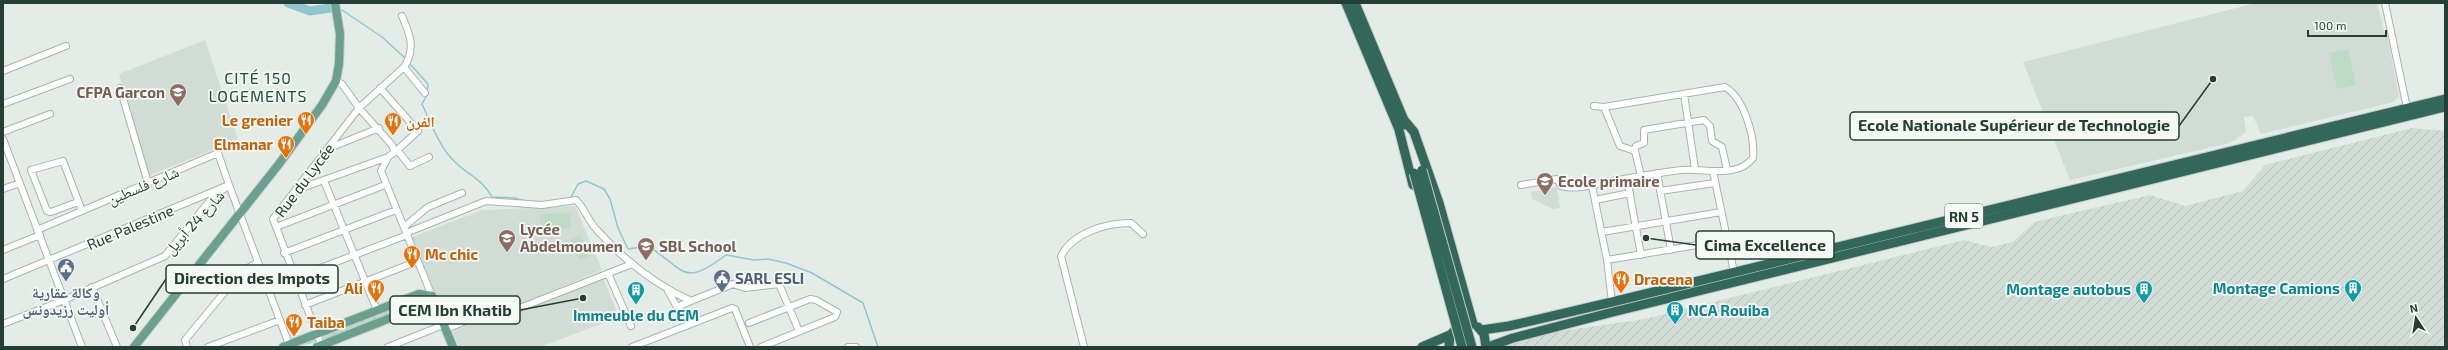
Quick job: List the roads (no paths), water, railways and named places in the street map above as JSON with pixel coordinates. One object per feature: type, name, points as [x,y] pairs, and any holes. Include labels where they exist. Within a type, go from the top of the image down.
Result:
[{"type":"highway","points":[[1346,3],[1400,121],[1452,332],[1449,347]]},
{"type":"highway","points":[[1355,3],[1418,171],[1472,347]]},
{"type":"highway","name":"RN 5","points":[[1482,330],[1509,326],[1612,302],[2445,99]]},
{"type":"highway","name":"RN 5","points":[[1487,347],[1520,336],[1613,312],[2445,106]]},
{"type":"highway","points":[[1400,121],[1414,132],[1439,202],[1473,324]]},
{"type":"highway","points":[[1418,171],[1462,347]]},
{"type":"highway","points":[[1422,347],[1452,332],[1462,324],[1473,324],[1482,330],[1486,338],[1487,347]]},
{"type":"main road","points":[[134,347],[288,153],[322,105],[336,81],[339,64],[340,34],[335,3]]},
{"type":"main road","points":[[288,346],[317,333],[419,294],[432,296]]},
{"type":"main road","points":[[432,296],[453,347]]},
{"type":"main road","points":[[320,346],[423,305],[432,296]]},
{"type":"street","points":[[2386,3],[2407,108]]},
{"type":"street","name":"Rue du Lycée","points":[[320,346],[317,333],[294,278],[273,219],[359,108],[404,67],[410,59],[412,44],[402,16]]},
{"type":"street","points":[[3,71],[66,46]]},
{"type":"street","points":[[404,67],[425,93]]},
{"type":"street","points":[[3,104],[70,79]]},
{"type":"street","points":[[336,81],[342,84],[359,108],[379,128],[396,151],[410,166],[429,157]]},
{"type":"street","points":[[1521,185],[1557,179],[1561,186],[1583,188],[1657,172],[1695,168],[1713,171],[1742,168],[1753,158],[1754,149],[1742,104],[1733,92],[1725,87],[1604,107],[1594,106]]},
{"type":"street","points":[[120,88],[148,183]]},
{"type":"street","points":[[295,190],[388,157],[418,131],[380,88]]},
{"type":"street","points":[[1684,94],[1695,168]]},
{"type":"street","points":[[1604,107],[1620,146],[1634,151]]},
{"type":"street","points":[[3,132],[50,114]]},
{"type":"street","points":[[1641,176],[1634,151],[1636,146],[1644,143],[1644,130],[1687,122],[1707,122],[1712,141],[1722,147],[1727,170]]},
{"type":"street","points":[[327,149],[379,128]]},
{"type":"street","points":[[3,139],[6,157],[20,183],[82,347]]},
{"type":"street","name":"شارع فلسطين","points":[[3,250],[82,211],[218,153],[229,185]]},
{"type":"street","points":[[388,157],[381,171],[385,185],[432,296]]},
{"type":"street","points":[[78,202],[51,212],[47,211],[31,170],[63,161],[82,211]]},
{"type":"street","points":[[1713,171],[1734,272]]},
{"type":"street","points":[[1657,172],[1671,250]]},
{"type":"street","points":[[1627,179],[1641,255]]},
{"type":"street","points":[[324,180],[377,310]]},
{"type":"street","points":[[3,189],[20,183]]},
{"type":"street","points":[[1660,191],[1715,183]]},
{"type":"street","points":[[229,185],[280,320],[288,346]]},
{"type":"street","name":"Rue Palestine","points":[[3,280],[229,185]]},
{"type":"street","name":"شارع 24 أبريل","points":[[3,324],[64,300],[165,256],[212,198],[229,185]]},
{"type":"street","points":[[276,227],[385,185]]},
{"type":"street","points":[[1592,186],[1607,260],[1612,302]]},
{"type":"street","points":[[405,232],[428,207],[462,193]]},
{"type":"street","points":[[1595,200],[1630,193]]},
{"type":"street","points":[[294,278],[354,255],[405,232],[486,201],[542,204],[573,199],[578,200],[595,229],[632,264],[668,290],[691,301]]},
{"type":"street","points":[[284,252],[396,210]]},
{"type":"street","points":[[1602,232],[1721,212]]},
{"type":"street","points":[[1084,347],[1061,256],[1077,238],[1115,224],[1131,223],[1143,234]]},
{"type":"street","points":[[1607,260],[1727,240]]},
{"type":"street","points":[[305,305],[418,261]]},
{"type":"street","points":[[187,347],[185,340],[240,272],[258,262]]},
{"type":"street","points":[[388,347],[483,314],[502,315],[632,264]]},
{"type":"street","points":[[608,273],[631,326]]},
{"type":"street","points":[[668,290],[677,307],[733,284],[751,288],[776,284],[781,286],[799,331]]},
{"type":"street","points":[[92,287],[117,347]]},
{"type":"street","points":[[749,323],[813,299],[836,312],[835,317],[760,347]]},
{"type":"street","points":[[632,347],[732,308],[735,309],[750,347]]},
{"type":"street","points":[[208,347],[280,320]]},
{"type":"street","points":[[848,347],[856,347]]},
{"type":"waterway","points":[[288,3],[310,11],[330,8]]},
{"type":"waterway","points":[[342,10],[382,37],[405,58]]},
{"type":"waterway","points":[[411,65],[428,84],[427,91]]},
{"type":"waterway","points":[[427,95],[422,104],[436,135],[450,157],[480,182],[492,197],[515,198],[524,201]]},
{"type":"waterway","points":[[570,199],[578,184],[586,181],[604,189],[610,199],[618,228],[628,249],[648,246],[685,272],[692,273],[701,271],[726,255],[754,260],[768,259],[786,263],[812,273],[863,303],[878,347]]},
{"type":"place","name":"Ecole Nationale Supérieur de Technologie","points":[[2213,79]]},
{"type":"place","name":"CFPA Garcon","points":[[178,107]]},
{"type":"place","name":"Le grenier","points":[[306,135]]},
{"type":"place","name":"الفرن","points":[[393,136]]},
{"type":"place","name":"Elmanar","points":[[286,159]]},
{"type":"place","name":"Ecole primaire","points":[[1545,196]]},
{"type":"place","name":"Cima Excellence","points":[[1646,238]]},
{"type":"place","name":"Lycée Abdelmoumen","points":[[507,253]]},
{"type":"place","name":"SBL School","points":[[646,261]]},
{"type":"place","name":"Mc chic","points":[[412,269]]},
{"type":"place","name":"وكالة عقارية أوليت رزيدونس","points":[[66,282]]},
{"type":"place","name":"SARL ESLI","points":[[722,293]]},
{"type":"place","name":"Dracena","points":[[1621,294]]},
{"type":"place","name":"CEM Ibn Khatib","points":[[583,298]]},
{"type":"place","name":"Ali","points":[[376,303]]},
{"type":"place","name":"Montage Camions","points":[[2353,303]]},
{"type":"place","name":"Montage autobus","points":[[2144,304]]},
{"type":"place","name":"Immeuble du CEM","points":[[636,305]]},
{"type":"place","name":"NCA Rouiba","points":[[1675,325]]},
{"type":"place","name":"Direction des Impots","points":[[133,328]]},
{"type":"place","name":"Taiba","points":[[294,337]]},
{"type":"district","name":"CITÉ 150 LOGEMENTS","points":[[258,86]]}]
